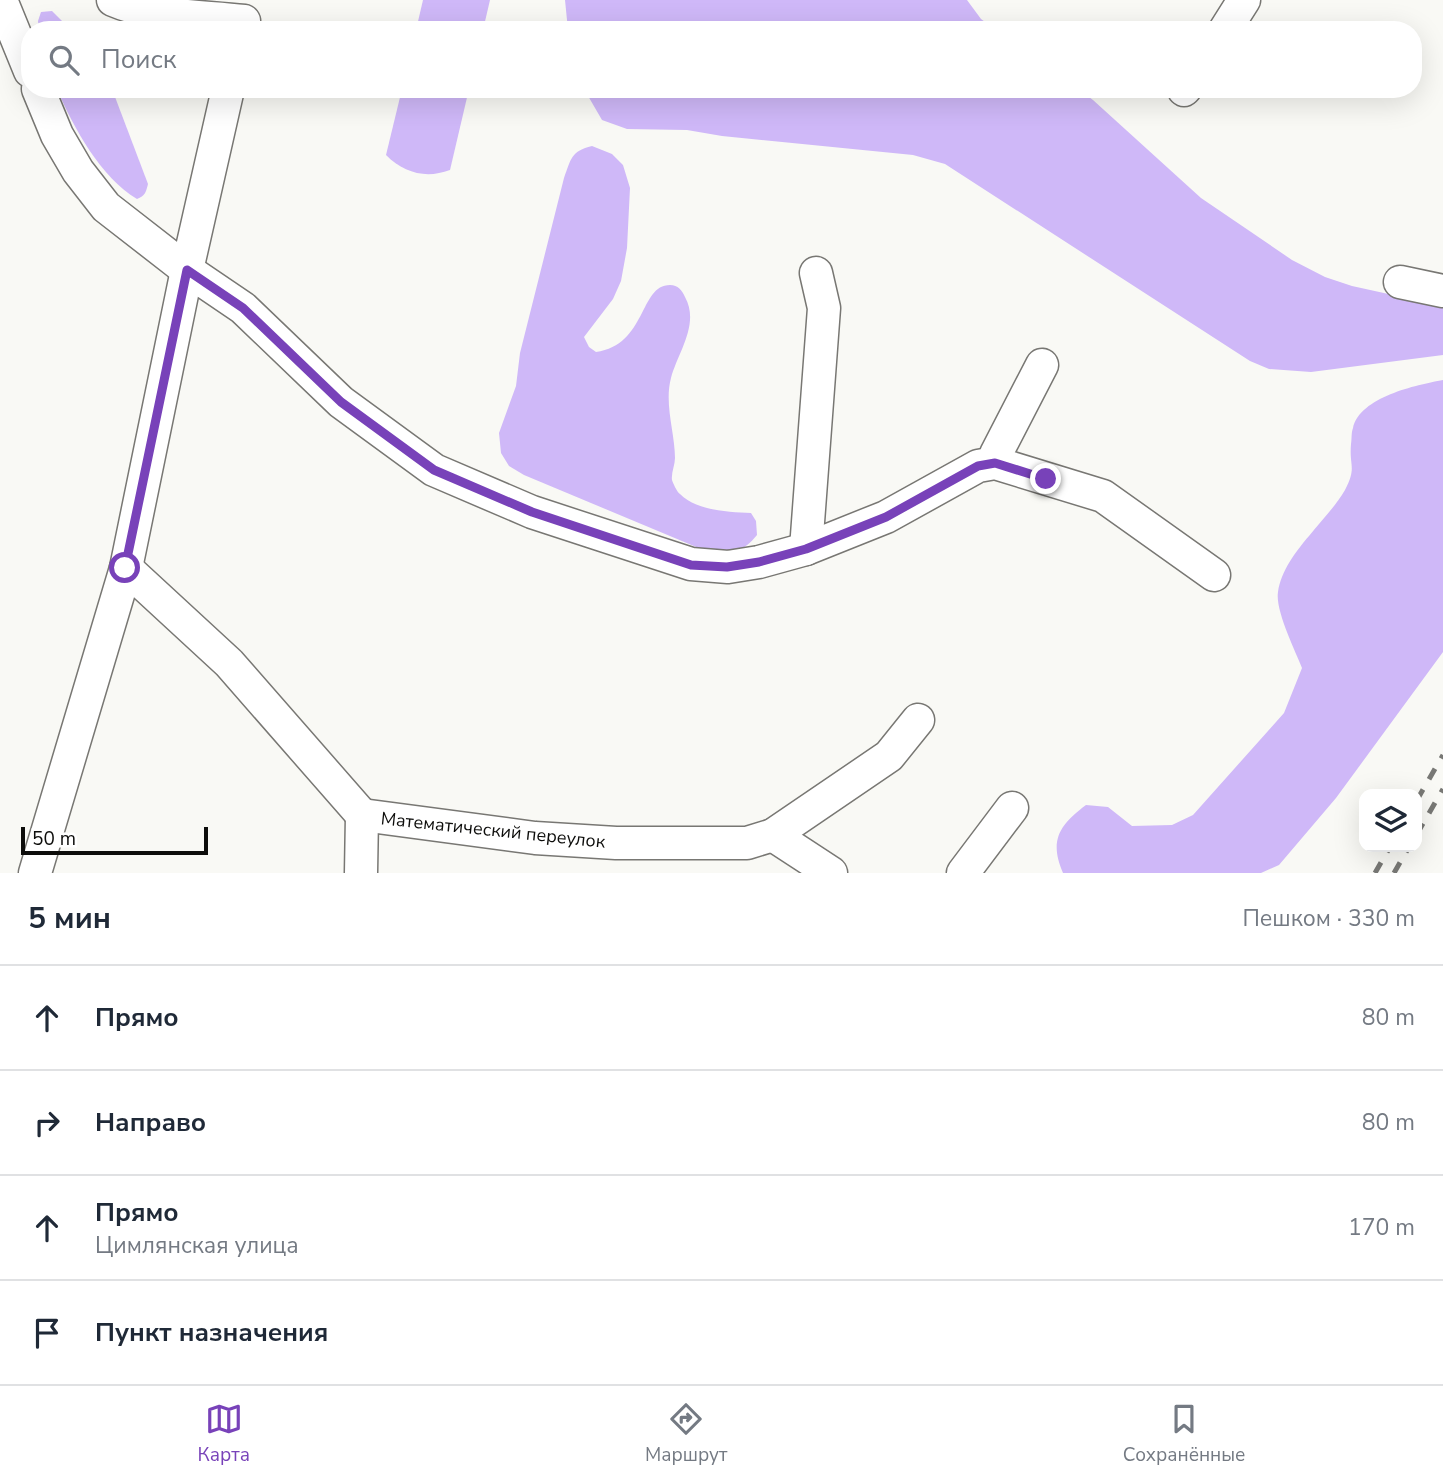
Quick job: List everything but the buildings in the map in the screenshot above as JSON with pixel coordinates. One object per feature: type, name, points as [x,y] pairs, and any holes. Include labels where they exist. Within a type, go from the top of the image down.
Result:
[{"type":"street","points":[[1,0],[21,49]]},
{"type":"street","points":[[113,0],[161,12],[245,17]]},
{"type":"street","points":[[1231,21],[1244,0]]},
{"type":"street","points":[[42,98],[57,135],[106,207],[187,270],[243,308],[341,402],[434,470],[532,512],[691,565],[727,567],[759,562],[806,549],[886,517],[978,466],[995,463],[1103,496],[1214,575]]},
{"type":"street","points":[[35,873],[125,568],[226,98]]},
{"type":"street","points":[[806,549],[824,308],[816,273]]},
{"type":"street","points":[[1400,282],[1443,291]]},
{"type":"street","points":[[995,463],[996,454],[1042,365]]},
{"type":"street","points":[[125,568],[229,663],[362,815],[360,873]]},
{"type":"street","name":"Математический переулок","points":[[362,815],[535,838],[616,843],[747,843],[773,835],[890,756],[918,720]]},
{"type":"street","points":[[962,873],[1012,808]]},
{"type":"street","points":[[773,835],[831,873]]},
{"type":"shaded area","points":[[423,0],[490,0],[485,21],[418,21]]},
{"type":"shaded area","points":[[565,0],[967,0],[984,21],[567,21]]},
{"type":"shaded area","points":[[52,11],[62,21],[38,21],[41,12]]},
{"type":"shaded area","points":[[61,98],[115,98],[148,184],[142,197],[137,199],[124,190],[100,165]]},
{"type":"shaded area","points":[[400,98],[467,98],[450,170],[432,174],[416,173],[400,166],[386,155]]},
{"type":"shaded area","points":[[589,98],[1090,98],[1201,198],[1292,260],[1325,277],[1352,286],[1443,306],[1443,355],[1311,372],[1269,369],[1250,361],[945,164],[913,155],[722,136],[687,130],[627,129],[602,120]]},
{"type":"shaded area","points":[[592,146],[612,154],[623,165],[630,188],[627,248],[621,281],[613,299],[584,337],[589,347],[596,352],[613,347],[625,339],[634,328],[653,294],[660,288],[673,285],[684,294],[689,307],[689,328],[669,388],[675,448],[672,480],[679,493],[695,504],[714,510],[751,513],[756,521],[757,535],[738,550],[713,554],[524,475],[509,466],[501,453],[499,433],[516,386],[520,353],[564,178],[576,153]]},
{"type":"shaded area","points":[[1443,380],[1443,652],[1336,798],[1279,865],[1261,873],[1063,873],[1057,852],[1059,834],[1069,820],[1086,805],[1108,807],[1132,826],[1172,825],[1193,815],[1284,713],[1302,668],[1280,609],[1280,584],[1294,555],[1337,502],[1349,482],[1352,471],[1352,432],[1358,417],[1366,408],[1390,394]]},
{"type":"railway","points":[[1422,791],[1443,755]]},
{"type":"railway","points":[[1422,825],[1443,789]]},
{"type":"railway","points":[[1375,873],[1387,852]]},
{"type":"railway","points":[[1394,873],[1406,852]]},
{"type":"route","points":[[125,568],[187,270],[243,308],[341,402],[434,470],[532,512],[691,565],[727,567],[759,562],[806,549],[886,517],[978,466],[995,463],[1046,479]]}]
